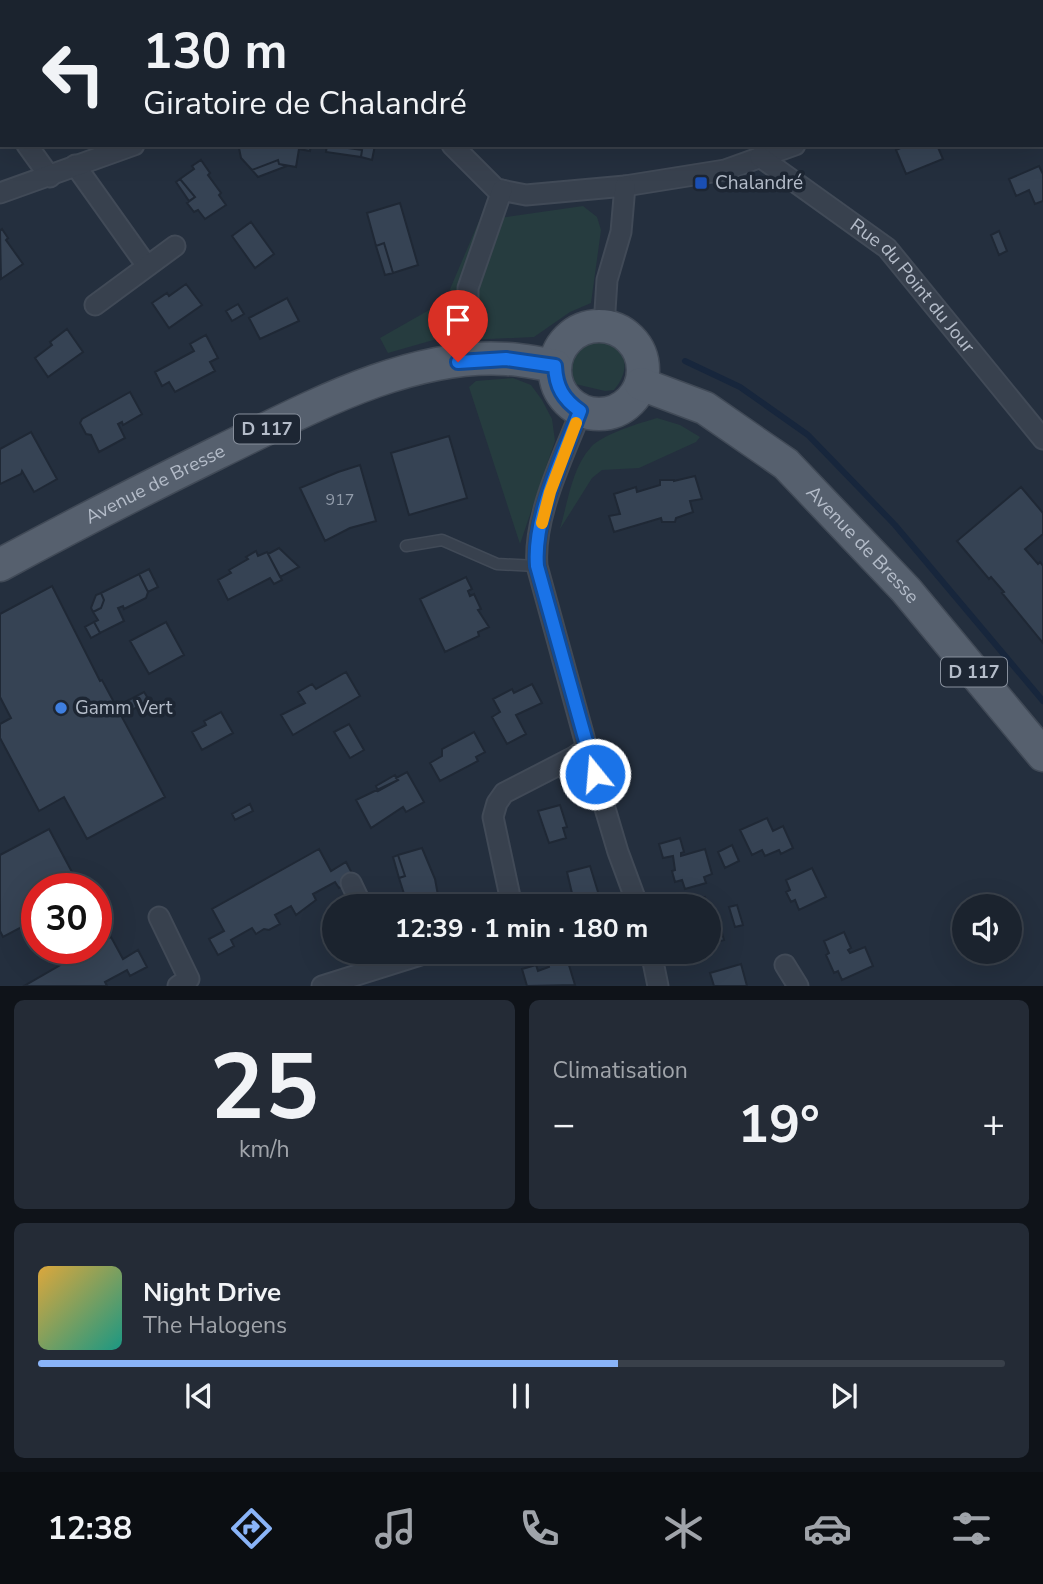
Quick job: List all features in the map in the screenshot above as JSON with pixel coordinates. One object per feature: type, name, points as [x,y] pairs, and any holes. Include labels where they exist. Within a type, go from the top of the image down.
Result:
[{"type":"main road","points":[[592,326],[604,326],[625,335],[639,352],[642,362],[640,384],[627,404],[616,411],[605,414],[580,411],[561,393],[555,366],[562,345],[570,336],[592,326]]},
{"type":"main road","name":"Avenue de Bresse","points":[[0,565],[158,482],[331,398],[377,381],[418,369],[482,359],[506,359],[555,366]]},
{"type":"main road","name":"Avenue de Bresse","points":[[640,384],[705,408],[786,464],[906,590],[1043,755]]},
{"type":"street","points":[[28,147],[50,177]]},
{"type":"street","points":[[0,193],[128,147]]},
{"type":"street","points":[[455,147],[496,189],[526,195],[625,187],[725,170],[789,147]]},
{"type":"street","name":"Rue du Point du Jour","points":[[760,157],[887,248],[1043,439]]},
{"type":"street","points":[[75,164],[148,266]]},
{"type":"street","points":[[604,326],[607,280],[621,232],[625,187]]},
{"type":"street","points":[[468,313],[468,288],[502,190]]},
{"type":"street","points":[[95,305],[175,246]]},
{"type":"street","points":[[580,411],[550,492],[536,546],[537,566],[587,748],[634,894]]},
{"type":"street","points":[[509,894],[493,817],[497,803],[504,793],[587,748]]},
{"type":"street","points":[[351,883],[356,894]]},
{"type":"street","points":[[159,917],[189,979],[178,985]]},
{"type":"street","points":[[322,985],[373,964]]},
{"type":"street","points":[[654,964],[659,985]]},
{"type":"street","points":[[785,965],[798,985]]},
{"type":"lane","points":[[406,546],[442,540],[497,564],[537,566]]},
{"type":"green space","points":[[583,206],[597,217],[601,230],[591,303],[570,312],[534,337],[437,339],[388,353],[380,338],[445,301],[479,221]]},
{"type":"green space","points":[[597,337],[615,345],[624,358],[623,373],[614,390],[605,391],[571,383],[568,375],[571,352],[581,342]]},
{"type":"green space","points":[[513,378],[531,385],[542,400],[552,419],[555,441],[520,544],[469,387],[476,381]]},
{"type":"green space","points":[[657,418],[680,425],[700,437],[696,442],[639,468],[602,470],[592,478],[560,529],[575,475],[591,447],[613,433]]},
{"type":"building","points":[[311,147],[310,151],[299,149],[296,167],[279,164],[278,160],[252,170],[241,158],[239,148]]},
{"type":"building","points":[[327,147],[362,150],[361,157],[326,152]]},
{"type":"building","points":[[343,147],[375,147],[372,160],[361,157],[362,150]]},
{"type":"building","points":[[903,147],[938,147],[943,159],[906,174],[896,150]]},
{"type":"building","points":[[201,160],[226,205],[205,219],[187,203],[195,197],[180,179]]},
{"type":"building","points":[[278,160],[279,164],[287,166],[258,177],[252,170]]},
{"type":"building","points":[[1039,166],[1043,174],[1043,201],[1035,204],[1029,190],[1016,196],[1009,179]]},
{"type":"building","points":[[180,179],[195,197],[189,201],[176,182]]},
{"type":"building","points":[[400,203],[418,265],[393,273],[384,243],[376,246],[367,213]]},
{"type":"building","points":[[251,222],[274,254],[255,268],[232,236]]},
{"type":"building","points":[[2,229],[8,238],[6,240],[23,264],[1,279],[0,231]]},
{"type":"building","points":[[999,231],[1007,251],[999,255],[991,235]]},
{"type":"building","points":[[384,243],[393,273],[385,275],[376,246]]},
{"type":"building","points":[[186,284],[202,305],[169,328],[152,303],[167,293],[169,296]]},
{"type":"building","points":[[287,298],[299,321],[260,339],[249,318]]},
{"type":"building","points":[[238,304],[244,314],[232,321],[226,311]]},
{"type":"building","points":[[67,329],[83,352],[48,377],[35,358]]},
{"type":"building","points":[[206,335],[218,358],[210,362],[215,371],[175,392],[169,382],[162,386],[155,372],[194,351],[190,344]]},
{"type":"building","points":[[130,392],[142,414],[123,425],[122,422],[118,424],[125,438],[99,452],[91,435],[86,434],[80,423],[82,419]]},
{"type":"building","points":[[31,432],[57,479],[34,492],[22,471],[0,484],[0,449]]},
{"type":"building","points":[[449,436],[467,498],[409,515],[391,453]]},
{"type":"building","points":[[360,465],[376,521],[350,528],[325,541],[300,488]]},
{"type":"building","points":[[695,476],[702,499],[690,501],[693,512],[676,518],[675,522],[662,522],[661,518],[614,532],[609,516],[620,514],[614,494],[636,487],[637,492],[660,485],[660,480],[674,481]]},
{"type":"building","points":[[1021,487],[1043,513],[1043,534],[1025,549],[1043,566],[1043,643],[1002,593],[1004,592],[991,577],[989,579],[957,541]]},
{"type":"building","points":[[279,548],[299,567],[280,577],[268,554]]},
{"type":"building","points":[[256,551],[258,556],[267,552],[282,580],[274,584],[270,578],[228,600],[218,580],[231,573],[229,570]]},
{"type":"building","points":[[149,569],[158,587],[148,592],[139,574]]},
{"type":"building","points":[[139,574],[148,592],[146,598],[124,609],[123,606],[118,608],[124,621],[100,633],[94,622],[98,620],[93,612],[101,608],[104,600],[101,593]]},
{"type":"building","points":[[466,577],[472,589],[468,591],[470,596],[474,594],[481,609],[478,610],[489,627],[478,632],[479,636],[445,652],[420,599]]},
{"type":"building","name":"Gamm Vert","points":[[52,586],[100,681],[102,680],[165,797],[87,839],[64,797],[39,811],[0,738],[0,724],[11,718],[0,697],[0,614]]},
{"type":"building","points":[[101,593],[104,600],[101,608],[93,612],[91,608],[96,595]]},
{"type":"building","points":[[94,622],[100,633],[91,638],[85,627]]},
{"type":"building","points":[[166,622],[184,655],[149,674],[130,641]]},
{"type":"building","points":[[346,672],[360,696],[293,735],[281,715],[305,703],[298,692],[312,684],[316,689]]},
{"type":"building","points":[[532,684],[542,703],[516,715],[526,734],[507,744],[492,717],[500,712],[493,699],[512,689],[514,693]]},
{"type":"building","points":[[144,692],[149,700],[130,711],[125,702]]},
{"type":"building","points":[[221,712],[233,733],[202,750],[192,732],[206,725],[204,721]]},
{"type":"building","points":[[349,724],[364,750],[350,758],[334,732]]},
{"type":"building","points":[[474,732],[485,752],[476,757],[478,761],[440,781],[430,763],[442,756],[442,749]]},
{"type":"building","points":[[407,772],[424,802],[406,812],[403,807],[371,828],[356,800],[398,780],[396,778]]},
{"type":"building","points":[[395,775],[398,780],[378,791],[376,786]]},
{"type":"building","points":[[250,804],[253,811],[235,820],[232,814]]},
{"type":"building","points":[[560,805],[567,827],[563,828],[566,838],[549,843],[538,811]]},
{"type":"building","points":[[767,818],[773,831],[783,826],[793,848],[781,854],[779,850],[765,856],[762,850],[752,855],[740,830]]},
{"type":"building","points":[[49,829],[72,873],[21,873],[21,927],[3,937],[0,931],[0,855]]},
{"type":"building","points":[[680,838],[684,852],[681,856],[705,849],[712,874],[704,877],[706,883],[685,889],[682,880],[675,882],[672,871],[675,870],[673,856],[663,858],[659,844]]},
{"type":"building","points":[[732,845],[739,861],[725,868],[718,852]]},
{"type":"building","points":[[422,848],[435,879],[438,894],[404,894],[399,878],[405,876],[398,855]]},
{"type":"building","points":[[319,849],[331,871],[346,862],[355,879],[339,888],[335,882],[313,894],[316,900],[296,915],[291,906],[275,915],[280,924],[256,934],[252,928],[231,940],[234,946],[218,955],[209,939],[224,931],[212,909]]},
{"type":"building","points":[[398,855],[405,876],[399,878],[393,857]]},
{"type":"building","points":[[590,866],[599,894],[572,894],[567,872]]},
{"type":"building","points":[[812,868],[826,897],[799,910],[795,900],[791,902],[786,892],[790,890],[786,880]]},
{"type":"building","points":[[737,905],[743,925],[735,927],[729,907]]},
{"type":"building","points":[[844,932],[851,948],[848,950],[850,953],[865,947],[873,966],[842,980],[838,971],[834,973],[826,955],[829,953],[824,941]]},
{"type":"building","points":[[112,939],[123,959],[138,950],[147,967],[130,976],[127,970],[105,982],[107,986],[24,986],[62,964],[112,964]]},
{"type":"building","points":[[548,964],[569,964],[575,985],[527,986],[522,969],[536,965],[538,971],[549,967]]},
{"type":"building","points":[[741,964],[747,986],[714,986],[710,973]]},
{"type":"waterway","points":[[685,361],[740,387],[808,435],[895,525],[1043,701]]},
{"type":"slow traffic","points":[[542,523],[550,492],[576,423]]},
{"type":"place","name":"Chalandré","points":[[701,183]]},
{"type":"place","name":"Gamm Vert","points":[[61,708]]},
{"type":"route","points":[[458,362],[506,359],[555,366],[561,393],[580,411],[550,492],[536,546],[537,566],[595,774]]}]
